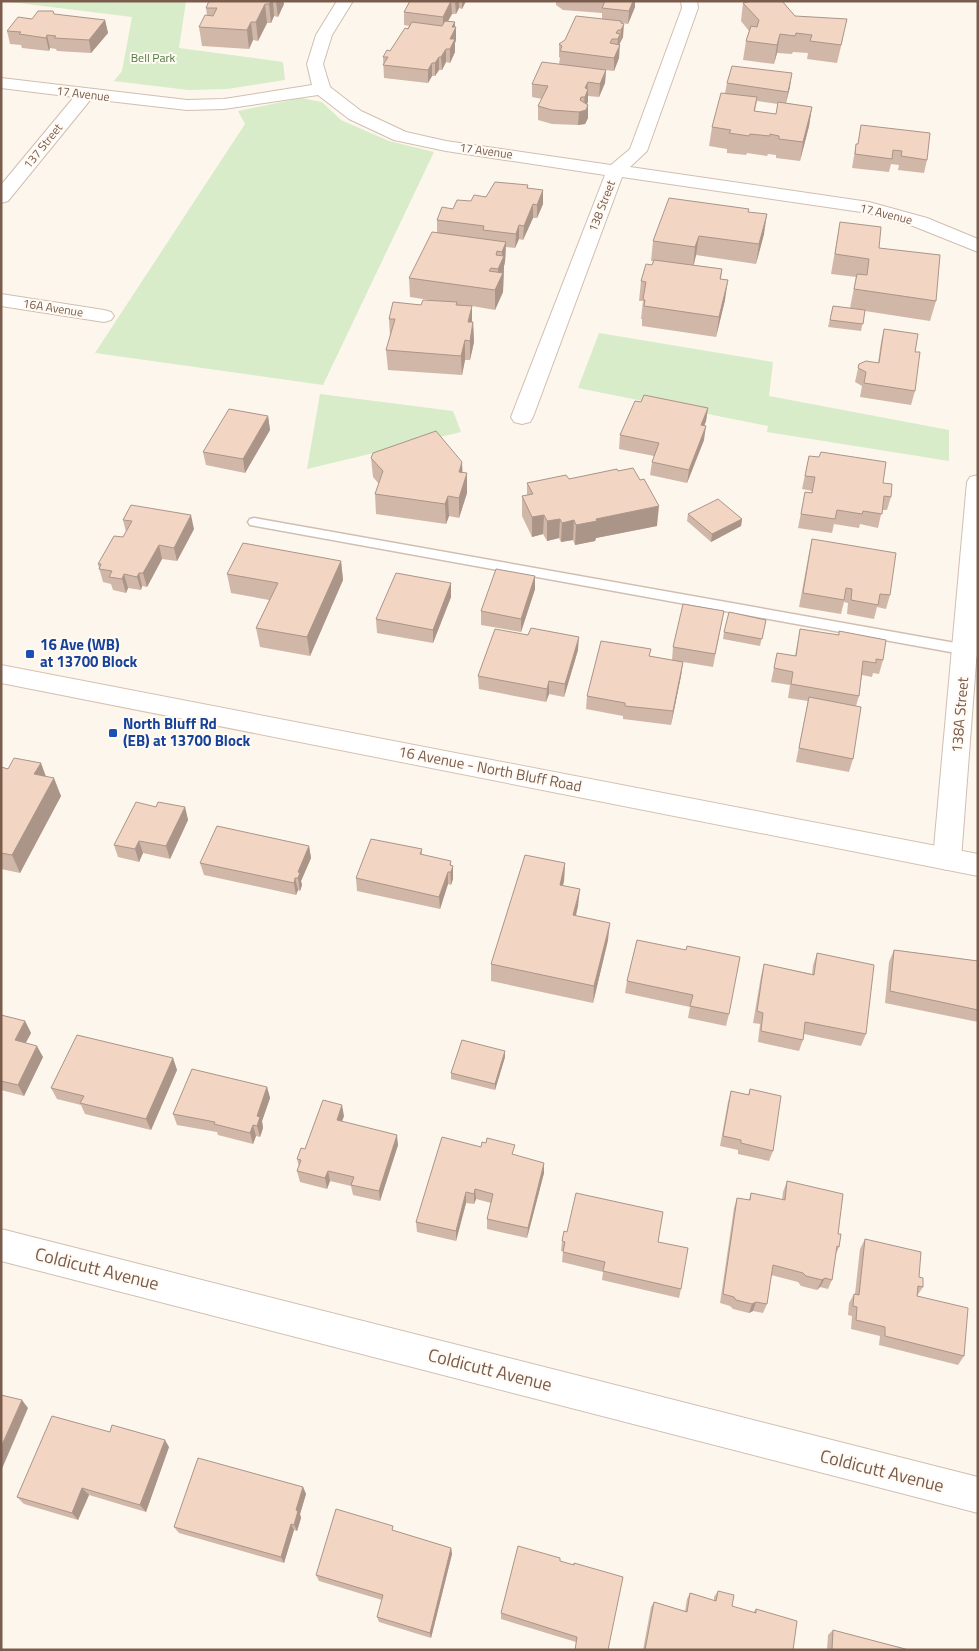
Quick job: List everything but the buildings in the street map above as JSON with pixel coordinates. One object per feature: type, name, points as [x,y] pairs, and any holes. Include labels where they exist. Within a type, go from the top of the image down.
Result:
[{"type":"street","points":[[322,89],[315,64],[324,35],[345,1]]},
{"type":"street","name":"138 Street","points":[[522,417],[616,170],[638,151],[690,8],[689,1]]},
{"type":"street","name":"17 Avenue","points":[[1,83],[85,95],[188,105],[224,104],[322,89],[355,115],[400,136],[446,146],[869,208],[920,222],[978,246]]},
{"type":"street","name":"137 Street","points":[[1,197],[85,95]]},
{"type":"street","name":"16A Avenue","points":[[1,300],[104,316]]},
{"type":"street","name":"138A Street","points":[[947,859],[972,651],[978,482]]},
{"type":"street","name":"16 Avenue - North Bluff Road","points":[[1,674],[978,865]]},
{"type":"street","name":"Coldicutt Avenue","points":[[1,1245],[978,1495]]},
{"type":"lane","points":[[254,522],[972,651]]},
{"type":"green space","name":"Bell Park","points":[[2,1],[186,1],[179,48],[283,62],[285,80],[227,89],[188,90],[114,81],[122,71],[132,17]]},
{"type":"green space","points":[[301,98],[322,102],[341,120],[389,141],[434,152],[323,385],[95,353],[245,124],[238,111]]},
{"type":"green space","points":[[599,333],[773,362],[769,396],[949,430],[949,461],[767,432],[768,426],[578,388]]},
{"type":"green space","points":[[320,394],[453,411],[461,432],[307,469]]},
{"type":"place","name":"16 Ave (WB) at 13700 Block","points":[[30,654]]},
{"type":"place","name":"North Bluff Rd (EB) at 13700 Block","points":[[113,733]]}]
